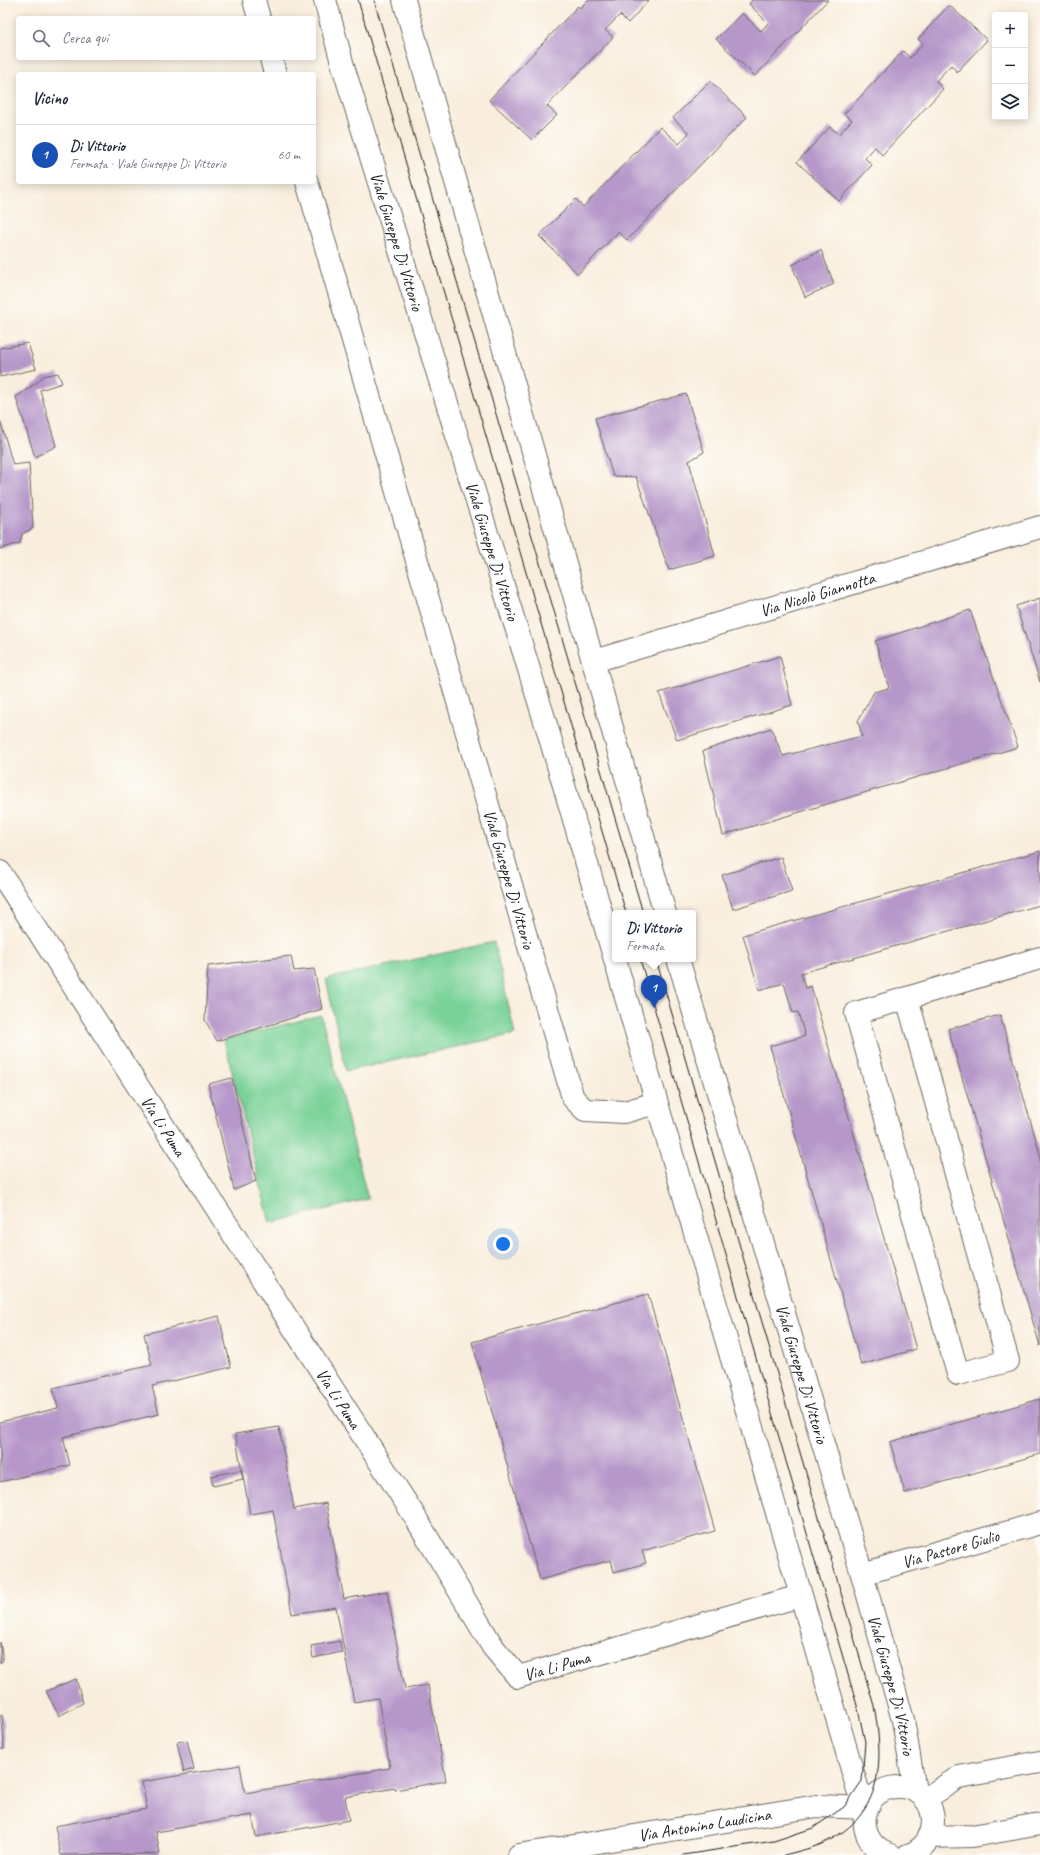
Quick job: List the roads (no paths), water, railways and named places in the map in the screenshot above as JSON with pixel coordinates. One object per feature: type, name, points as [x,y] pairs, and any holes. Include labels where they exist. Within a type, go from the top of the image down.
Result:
[{"type":"street","points":[[254,0],[258,16]]},
{"type":"street","name":"Viale Giuseppe Di Vittorio","points":[[325,0],[343,66],[548,731],[612,951]]},
{"type":"street","points":[[404,0],[664,910]]},
{"type":"street","points":[[272,60],[275,72]]},
{"type":"street","name":"Viale Giuseppe Di Vittorio","points":[[308,184],[573,1098],[585,1110],[624,1112],[656,1103]]},
{"type":"street","name":"Via Nicolò Giannotta","points":[[594,661],[1040,526]]},
{"type":"street","name":"Via Li Puma","points":[[0,872],[412,1512],[493,1646],[518,1677],[800,1596]]},
{"type":"street","points":[[908,998],[1008,1361],[958,1374],[856,1013],[1040,958]]},
{"type":"street","name":"Viale Giuseppe Di Vittorio","points":[[615,962],[858,1790],[868,1805]]},
{"type":"street","name":"Viale Giuseppe Di Vittorio","points":[[679,962],[862,1574],[903,1720],[920,1795],[931,1808],[933,1820],[929,1838]]},
{"type":"street","name":"Via Pastore Giulio","points":[[862,1574],[1040,1523]]},
{"type":"street","points":[[878,1854],[866,1832],[864,1821],[868,1805],[878,1794],[888,1788],[904,1788],[920,1795],[959,1777],[1040,1762]]},
{"type":"street","name":"Via Antonino Laudicina","points":[[518,1855],[817,1806],[868,1805]]},
{"type":"street","points":[[908,1855],[918,1851],[929,1838],[972,1836],[1040,1824]]},
{"type":"tram line","points":[[358,0],[625,910]]},
{"type":"tram line","points":[[374,0],[642,910]]},
{"type":"tram line","points":[[641,962],[858,1709],[865,1742],[862,1781],[844,1807],[813,1828],[774,1841],[683,1855]]},
{"type":"tram line","points":[[657,962],[874,1706],[879,1749],[878,1769],[874,1788],[867,1805],[856,1821],[840,1834],[819,1845],[784,1855]]},
{"type":"place","name":"Di Vittorio","points":[[654,1008]]}]
